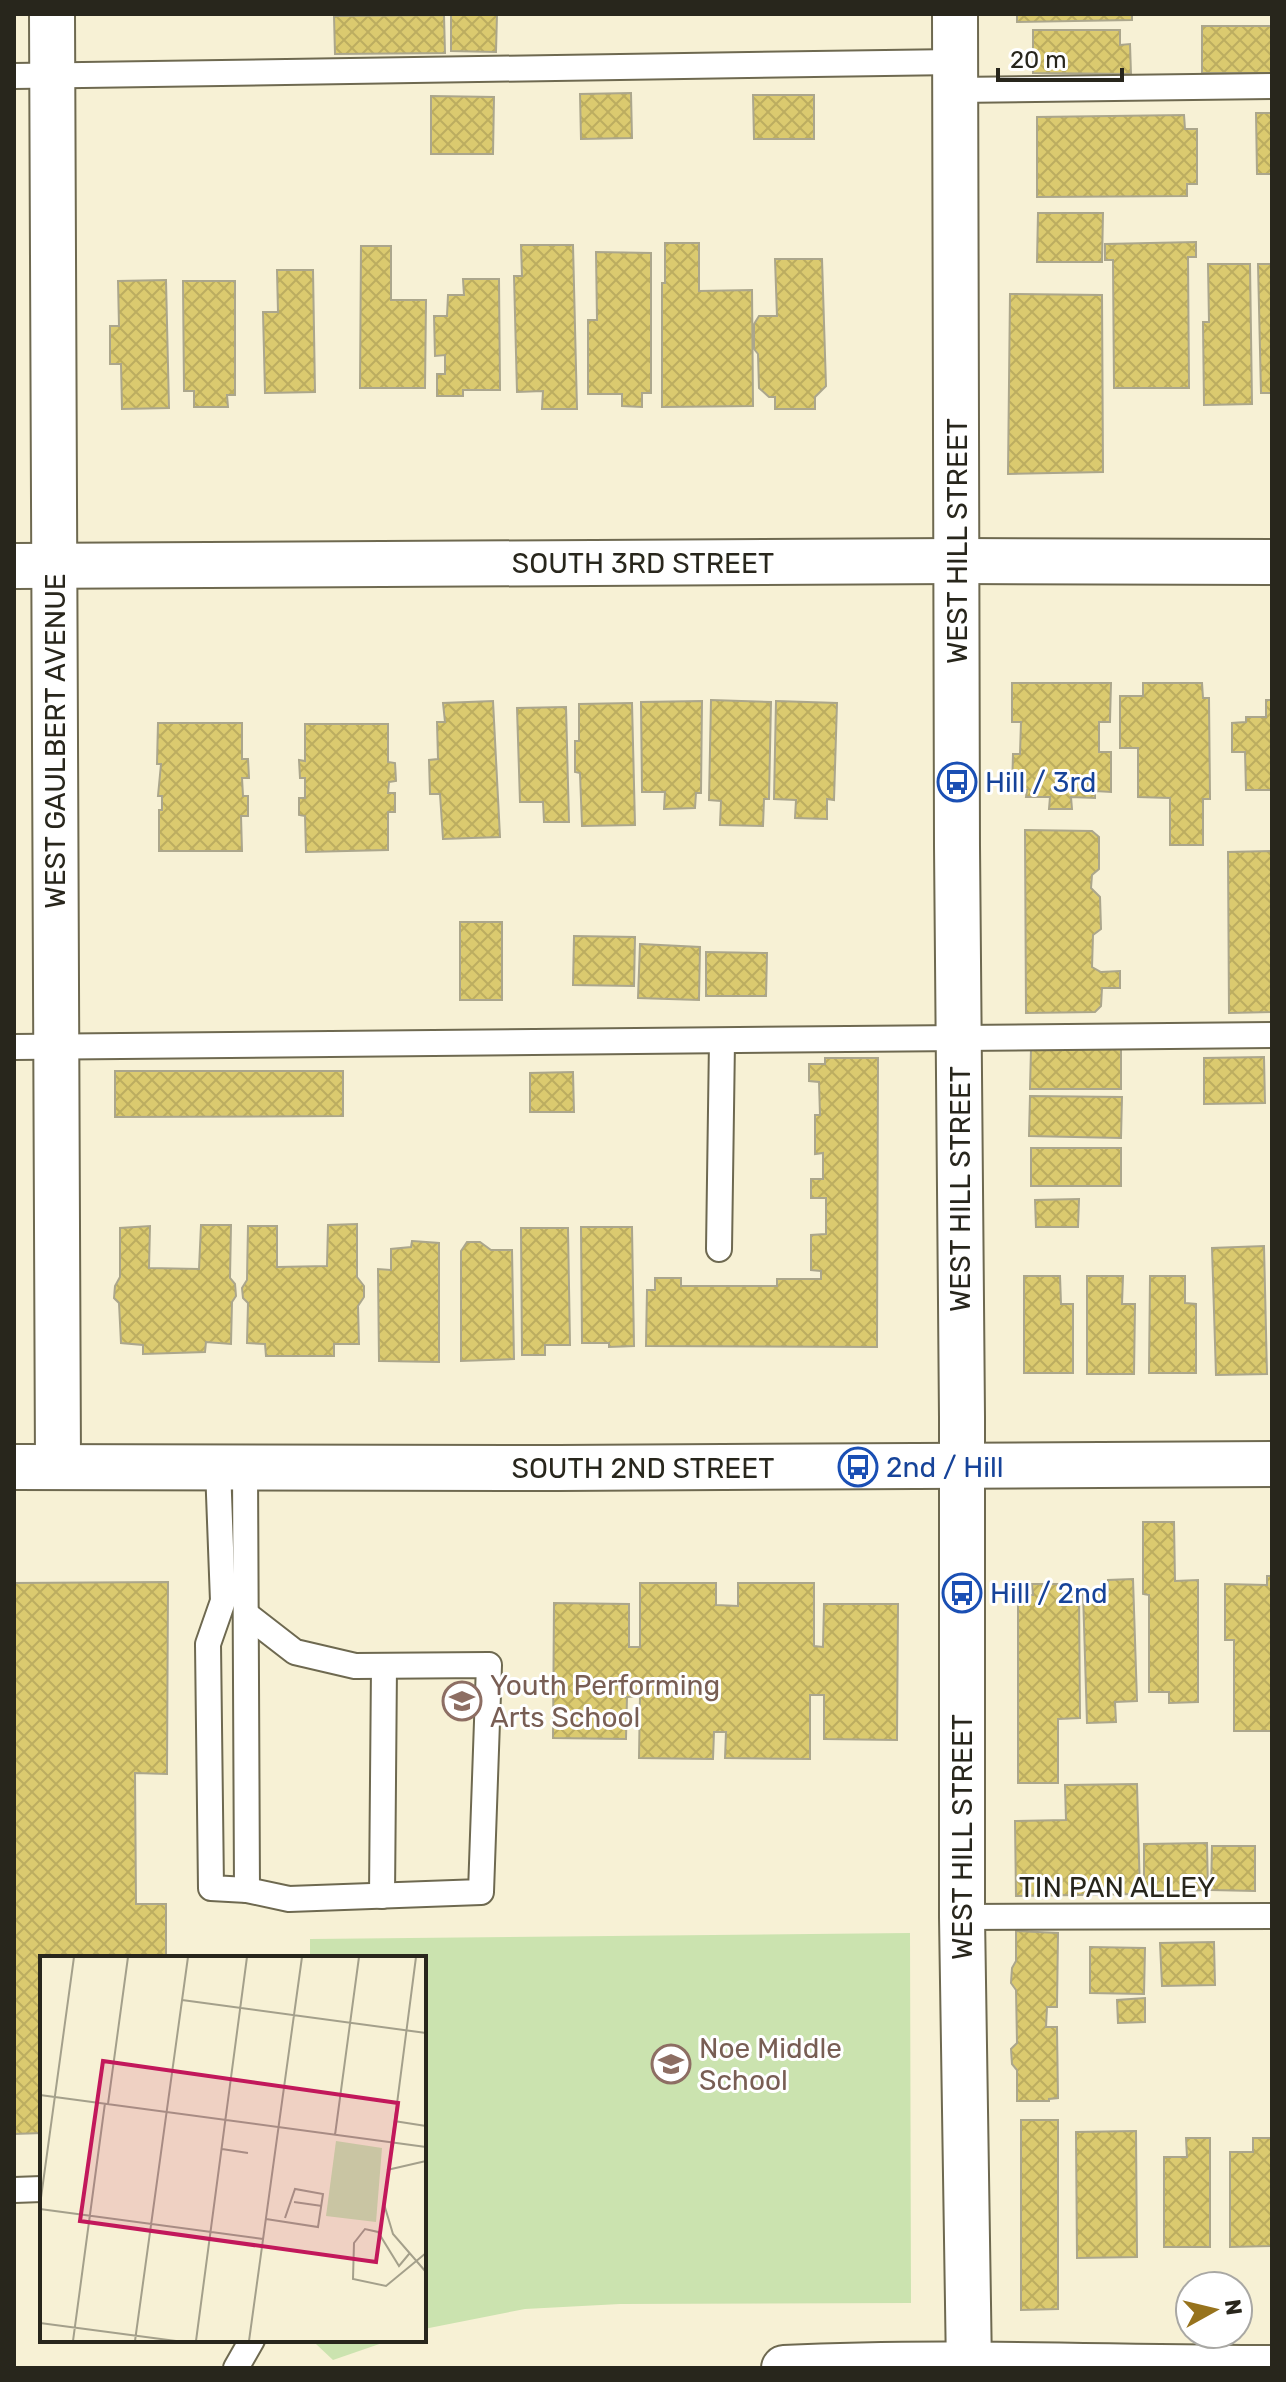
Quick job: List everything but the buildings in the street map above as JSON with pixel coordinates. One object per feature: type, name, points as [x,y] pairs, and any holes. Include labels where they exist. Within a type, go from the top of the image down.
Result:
[{"type":"street","name":"WEST GAULBERT AVENUE","points":[[52,14],[33,76],[35,1046],[58,1467]]},
{"type":"street","name":"WEST HILL STREET","points":[[955,14],[962,1917],[969,2366]]},
{"type":"street","name":"SOUTH 3RD STREET","points":[[34,566],[1272,562]]},
{"type":"street","name":"SOUTH 2ND STREET","points":[[14,1467],[1272,1464]]},
{"type":"street","points":[[784,2368],[1272,2368]]},
{"type":"lane","points":[[33,76],[955,76],[1272,86]]},
{"type":"lane","points":[[35,1046],[1272,1035]]},
{"type":"lane","points":[[719,1249],[722,1041]]},
{"type":"lane","points":[[231,1468],[223,1601],[208,1644],[211,1888],[247,1890],[289,1899],[481,1892],[489,1665],[355,1666],[295,1652],[246,1614]]},
{"type":"lane","points":[[231,1468],[246,1614],[247,1890]]},
{"type":"lane","points":[[382,1896],[384,1666]]},
{"type":"lane","name":"TIN PAN ALLEY","points":[[962,1917],[1272,1916]]},
{"type":"lane","points":[[14,2190],[40,2189]]},
{"type":"lane","points":[[236,2368],[251,2342]]},
{"type":"green space","name":"Noe Middle School","points":[[910,1933],[911,2303],[620,2304],[525,2309],[426,2329],[426,1956],[310,1956],[310,1939]]},
{"type":"green space","points":[[316,2342],[385,2342],[333,2360]]},
{"type":"place","name":"Hill / 3rd","points":[[957,782]]},
{"type":"place","name":"2nd / Hill","points":[[858,1467]]},
{"type":"place","name":"Hill / 2nd","points":[[962,1593]]},
{"type":"place","name":"Youth Performing Arts School","points":[[462,1701]]},
{"type":"place","name":"Noe Middle School","points":[[671,2064]]}]
